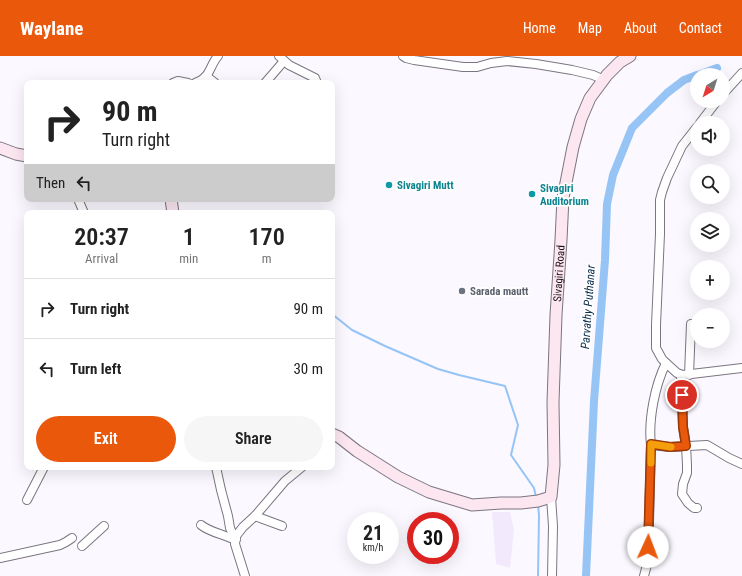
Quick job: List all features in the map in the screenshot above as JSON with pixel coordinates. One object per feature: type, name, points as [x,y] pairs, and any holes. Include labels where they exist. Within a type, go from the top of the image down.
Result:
[{"type":"main road","name":"Sivagiri Road","points":[[551,497],[554,465],[553,402],[556,323],[563,198],[573,147],[590,98],[620,62],[630,56]]},
{"type":"main road","points":[[0,148],[24,155]]},
{"type":"main road","points":[[335,439],[398,477],[428,492],[472,505],[521,503],[538,501],[551,497]]},
{"type":"street","points":[[201,80],[206,76],[218,56]]},
{"type":"street","points":[[403,56],[414,60],[463,68],[477,67],[507,61],[536,64],[572,70],[593,75],[604,80]]},
{"type":"street","points":[[267,80],[282,59],[289,65],[315,78],[316,80]]},
{"type":"street","points":[[730,86],[742,73]]},
{"type":"street","points":[[206,76],[211,80]]},
{"type":"street","points":[[705,116],[712,108]]},
{"type":"street","points":[[690,136],[682,146],[667,178],[660,200],[656,348],[666,363],[677,373],[685,374],[742,368]]},
{"type":"street","points":[[690,324],[685,374],[683,427],[686,446],[686,473],[682,494],[688,503],[694,508],[697,508]]},
{"type":"street","points":[[644,576],[648,561],[650,436],[653,404],[661,374],[666,363]]},
{"type":"street","points":[[651,444],[670,447],[706,445],[742,464]]},
{"type":"street","points":[[27,500],[42,470]]},
{"type":"street","points":[[217,470],[230,528],[235,539],[235,544],[245,576]]},
{"type":"street","points":[[235,539],[243,527],[255,516],[285,481],[298,470]]},
{"type":"street","points":[[551,497],[553,526],[552,576]]},
{"type":"street","points":[[255,516],[282,526]]},
{"type":"street","points":[[201,525],[208,530],[235,539]]},
{"type":"street","points":[[82,546],[104,526]]},
{"type":"street","points":[[0,558],[60,545],[72,538]]},
{"type":"shaded area","points":[[492,512],[510,512],[514,529],[510,568],[496,564]]},
{"type":"waterway","name":"Parvathy Puthanar","points":[[586,576],[594,401],[605,260],[607,204],[613,175],[632,128],[667,93],[684,80],[690,78]]},
{"type":"waterway","points":[[335,316],[352,330],[438,369],[505,386],[518,425],[511,455],[534,488],[536,497]]},
{"type":"waterway","points":[[538,505],[538,576]]},
{"type":"slow traffic","points":[[651,463],[651,444],[671,447]]},
{"type":"place","name":"Sivagiri Mutt","points":[[389,185]]},
{"type":"place","name":"Sivagiri Auditorium","points":[[532,194]]},
{"type":"place","name":"Sarada mautt","points":[[462,291]]},
{"type":"route","points":[[648,547],[651,444],[670,447],[686,446],[683,427],[682,395]]}]
